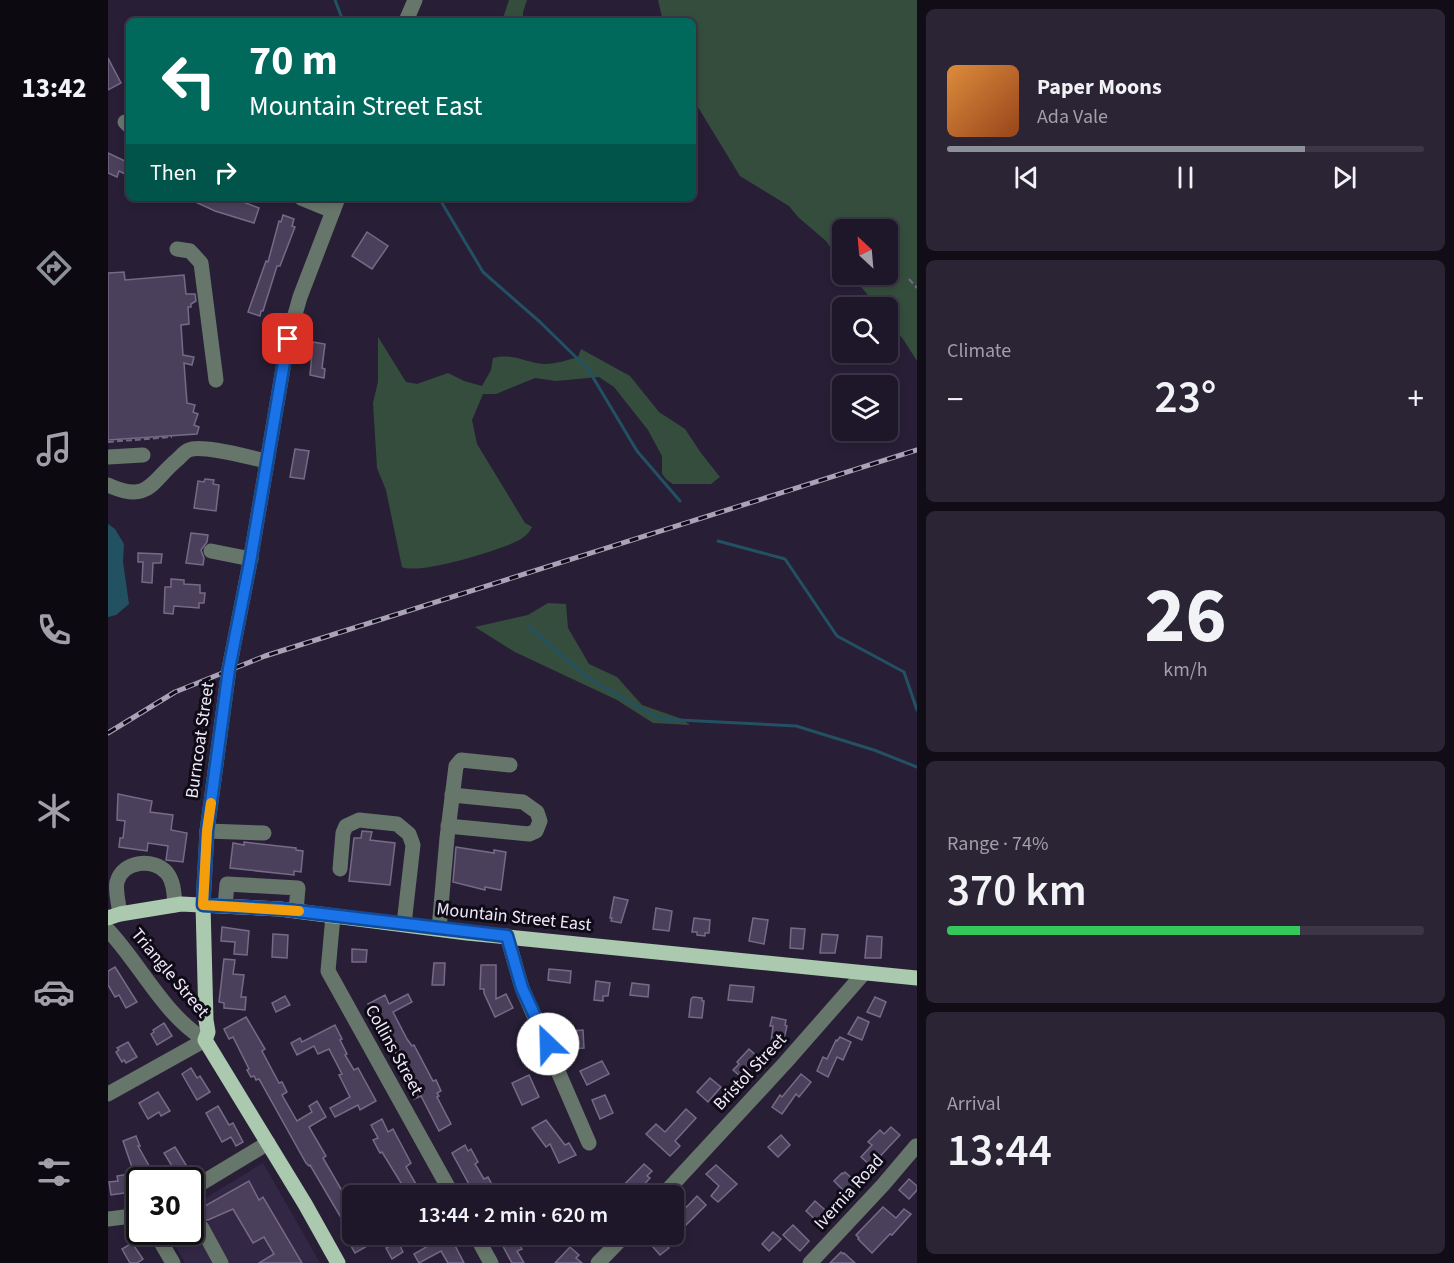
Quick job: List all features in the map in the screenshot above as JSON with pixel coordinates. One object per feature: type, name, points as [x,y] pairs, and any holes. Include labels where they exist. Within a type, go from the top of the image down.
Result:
[{"type":"main road","name":"Mountain Street East","points":[[114,916],[176,904],[296,911],[439,929],[917,978]]},
{"type":"main road","name":"Burncoat Street","points":[[203,905],[208,1032],[205,1040]]},
{"type":"main road","points":[[205,1040],[268,1143],[335,1262]]},
{"type":"street","points":[[407,18],[414,0]]},
{"type":"street","points":[[318,201],[335,204]]},
{"type":"street","name":"Burncoat Street","points":[[203,905],[207,831],[229,669],[251,559],[292,320],[335,204]]},
{"type":"street","points":[[177,249],[190,251],[201,263],[216,380]]},
{"type":"street","points":[[108,485],[126,492],[137,492],[152,487],[174,462],[189,450],[206,449],[267,461]]},
{"type":"street","points":[[108,457],[143,455]]},
{"type":"street","points":[[211,551],[251,559]]},
{"type":"street","points":[[439,929],[456,766],[461,760],[510,765]]},
{"type":"street","points":[[448,826],[529,834],[536,831],[540,821],[537,812],[524,802],[452,795]]},
{"type":"street","points":[[340,869],[343,833],[346,826],[358,820],[397,824],[409,834],[412,845],[404,924]]},
{"type":"street","points":[[207,831],[264,833]]},
{"type":"street","points":[[114,916],[116,883],[125,870],[138,864],[158,866],[168,875],[172,881],[176,904]]},
{"type":"street","points":[[225,906],[228,884],[298,888],[296,911]]},
{"type":"street","name":"Collins Street","points":[[333,916],[328,971],[447,1185]]},
{"type":"street","name":"Triangle Street","points":[[108,930],[129,953],[187,1029],[205,1040]]},
{"type":"street","points":[[507,936],[522,988],[590,1143]]},
{"type":"street","name":"Bristol Street","points":[[672,1185],[864,974]]},
{"type":"street","points":[[108,1094],[205,1040]]},
{"type":"street","points":[[204,1182],[268,1143]]},
{"type":"street","name":"Ivernia Road","points":[[810,1263],[916,1146]]},
{"type":"street","points":[[108,1220],[126,1217]]},
{"type":"street","points":[[204,1232],[221,1263]]},
{"type":"street","points":[[163,1245],[173,1263]]},
{"type":"street","points":[[481,1245],[491,1263]]},
{"type":"street","points":[[598,1263],[615,1245]]},
{"type":"path","points":[[909,279],[917,288]]},
{"type":"path","points":[[108,442],[172,437]]},
{"type":"shaded area","points":[[263,1163],[320,1263],[185,1263],[175,1245],[204,1245],[204,1199]]},
{"type":"green space","points":[[509,0],[527,0],[523,18],[503,18]]},
{"type":"green space","points":[[658,0],[917,0],[917,361],[898,333],[898,297],[870,297],[859,285],[898,285],[898,219],[832,219],[832,249],[789,206],[740,176],[696,104],[696,18],[662,18]]},
{"type":"green space","points":[[378,337],[406,382],[417,384],[448,373],[482,386],[491,370],[493,358],[514,357],[549,364],[578,357],[581,349],[630,376],[659,412],[685,429],[720,477],[711,484],[673,484],[667,480],[662,474],[662,456],[648,430],[614,387],[599,377],[556,381],[535,378],[496,394],[483,394],[472,420],[477,444],[525,523],[532,527],[529,532],[505,546],[458,561],[424,568],[402,567],[386,490],[377,468],[373,403],[378,382]]},
{"type":"green space","points":[[548,603],[566,604],[568,628],[589,664],[617,677],[642,705],[682,719],[690,725],[653,723],[617,700],[515,652],[475,627],[528,615]]},
{"type":"water","points":[[108,524],[115,529],[124,544],[123,562],[129,604],[116,615],[108,617]]},
{"type":"building","points":[[108,58],[121,83],[108,90]]},
{"type":"building","points":[[108,153],[126,162],[126,174],[119,171],[117,177],[108,173]]},
{"type":"building","points":[[193,201],[241,201],[259,208],[254,223],[215,211]]},
{"type":"building","points":[[283,215],[294,219],[292,226],[295,227],[280,266],[277,266],[260,316],[248,312],[266,261],[268,262],[279,221],[281,222]]},
{"type":"building","points":[[367,232],[388,246],[372,269],[352,256]]},
{"type":"building","points":[[124,272],[125,280],[184,275],[186,294],[195,294],[196,301],[188,307],[189,324],[181,325],[183,355],[194,357],[192,365],[184,363],[187,403],[195,405],[193,412],[198,414],[194,425],[199,427],[197,434],[108,440],[108,273]]},
{"type":"building","points":[[313,342],[325,344],[322,368],[325,369],[324,378],[310,375]]},
{"type":"building","points":[[295,449],[309,451],[304,479],[290,477]]},
{"type":"building","points":[[205,479],[214,480],[213,484],[219,485],[216,511],[194,508],[198,481],[204,482]]},
{"type":"building","points":[[191,533],[208,535],[207,542],[201,550],[204,558],[203,565],[186,563]]},
{"type":"building","points":[[138,553],[162,554],[161,563],[153,563],[152,583],[142,582],[143,562],[138,562]]},
{"type":"building","points":[[171,579],[184,580],[184,584],[200,585],[200,593],[205,593],[204,603],[199,603],[199,608],[174,606],[173,614],[164,613],[165,587],[171,587]]},
{"type":"building","points":[[118,794],[152,801],[150,812],[173,815],[171,830],[187,833],[183,862],[166,860],[168,846],[148,843],[147,851],[119,847],[120,838],[123,838],[125,821],[117,820]]},
{"type":"building","points":[[362,831],[372,832],[370,840],[395,843],[390,885],[349,881],[354,838],[361,838]]},
{"type":"building","points":[[244,842],[296,848],[296,850],[303,851],[301,872],[294,871],[294,875],[230,868],[233,843],[244,845]]},
{"type":"building","points":[[456,847],[494,853],[494,850],[506,852],[501,890],[485,887],[485,890],[453,882]]},
{"type":"building","points":[[614,897],[628,900],[621,923],[611,921],[612,918],[610,918]]},
{"type":"building","points":[[656,908],[672,911],[669,931],[653,929]]},
{"type":"building","points":[[694,918],[710,920],[709,933],[705,933],[705,936],[692,932]]},
{"type":"building","points":[[753,918],[768,920],[764,944],[749,941]]},
{"type":"building","points":[[222,927],[249,931],[247,955],[234,954],[235,942],[221,941]]},
{"type":"building","points":[[791,928],[805,929],[803,949],[790,948]]},
{"type":"building","points":[[273,934],[288,935],[287,958],[272,957]]},
{"type":"building","points":[[822,934],[838,935],[835,953],[820,953]]},
{"type":"building","points":[[867,936],[882,937],[881,958],[865,958]]},
{"type":"building","points":[[352,949],[367,950],[366,962],[352,962]]},
{"type":"building","points":[[224,959],[235,960],[233,974],[244,975],[241,997],[246,997],[245,1010],[224,1008],[224,1003],[219,1002]]},
{"type":"building","points":[[434,963],[445,963],[444,985],[432,985]]},
{"type":"building","points":[[481,965],[496,965],[496,999],[506,994],[513,1008],[495,1017],[484,989],[480,989]]},
{"type":"building","points":[[115,967],[137,1002],[126,1008],[119,995],[115,997],[108,985],[108,971]]},
{"type":"building","points":[[549,969],[571,971],[570,983],[548,980]]},
{"type":"building","points":[[596,981],[610,983],[608,996],[603,996],[603,1001],[594,1000]]},
{"type":"building","points":[[632,983],[649,985],[648,997],[630,995]]},
{"type":"building","points":[[730,985],[754,987],[752,1002],[728,1000]]},
{"type":"building","points":[[408,994],[412,1002],[393,1012],[407,1039],[412,1046],[414,1045],[433,1081],[436,1080],[441,1091],[437,1093],[439,1096],[437,1097],[451,1124],[439,1131],[421,1096],[414,1099],[410,1092],[420,1087],[399,1051],[396,1053],[368,1004],[385,995],[389,1004]]},
{"type":"building","points":[[285,996],[290,1005],[276,1012],[272,1003]]},
{"type":"building","points":[[693,997],[702,998],[704,1001],[702,1018],[689,1017]]},
{"type":"building","points":[[875,997],[886,1002],[880,1017],[867,1012]]},
{"type":"building","points":[[246,1017],[265,1049],[262,1051],[279,1083],[282,1082],[287,1092],[282,1095],[297,1121],[312,1112],[309,1106],[317,1101],[326,1117],[309,1127],[326,1156],[323,1158],[342,1191],[342,1219],[310,1165],[306,1163],[259,1079],[251,1077],[233,1037],[229,1039],[224,1029]]},
{"type":"building","points":[[772,1017],[786,1020],[783,1044],[771,1042]]},
{"type":"building","points":[[858,1017],[869,1022],[862,1040],[848,1034]]},
{"type":"building","points":[[164,1023],[172,1036],[157,1045],[151,1034]]},
{"type":"building","points":[[335,1025],[347,1054],[345,1055],[354,1070],[358,1068],[376,1101],[360,1110],[358,1105],[335,1117],[330,1108],[350,1097],[339,1075],[342,1074],[329,1049],[318,1054],[314,1046],[297,1055],[291,1043],[300,1038],[302,1042]]},
{"type":"building","points":[[583,1030],[584,1048],[571,1049],[570,1031]]},
{"type":"building","points":[[840,1037],[851,1042],[843,1060],[837,1057],[828,1077],[817,1071],[823,1057],[827,1059],[836,1040]]},
{"type":"building","points":[[128,1042],[137,1057],[126,1063],[124,1060],[122,1062],[116,1052],[119,1050],[117,1048]]},
{"type":"building","points":[[749,1049],[760,1059],[741,1077],[733,1070]]},
{"type":"building","points":[[602,1061],[609,1074],[587,1085],[580,1071]]},
{"type":"building","points":[[191,1068],[197,1078],[200,1076],[210,1092],[197,1100],[182,1074]]},
{"type":"building","points":[[801,1074],[811,1082],[799,1097],[796,1094],[782,1114],[772,1107],[780,1095],[782,1097]]},
{"type":"building","points":[[529,1075],[539,1097],[522,1105],[512,1083]]},
{"type":"building","points":[[710,1078],[721,1087],[708,1102],[697,1092]]},
{"type":"building","points":[[158,1092],[170,1111],[161,1116],[159,1112],[148,1119],[139,1103]]},
{"type":"building","points":[[605,1095],[613,1113],[600,1119],[592,1100]]},
{"type":"building","points":[[218,1106],[229,1125],[233,1123],[243,1142],[236,1146],[231,1137],[222,1142],[206,1113]]},
{"type":"building","points":[[686,1109],[696,1118],[675,1141],[680,1146],[670,1156],[646,1134],[656,1124],[665,1132]]},
{"type":"building","points":[[382,1119],[388,1132],[393,1129],[411,1163],[406,1167],[416,1185],[402,1185],[373,1140],[378,1138],[371,1125]]},
{"type":"building","points":[[546,1120],[565,1145],[569,1143],[576,1155],[559,1163],[550,1144],[546,1147],[532,1128]]},
{"type":"building","points":[[891,1127],[900,1135],[871,1166],[861,1157],[872,1145],[868,1142],[880,1130],[884,1134]]},
{"type":"building","points":[[781,1135],[790,1145],[778,1157],[768,1147]]},
{"type":"building","points":[[136,1136],[140,1146],[138,1146],[150,1167],[132,1167],[123,1141]]},
{"type":"building","points":[[465,1145],[468,1151],[471,1149],[478,1162],[475,1164],[484,1179],[488,1177],[492,1185],[469,1185],[452,1153]]},
{"type":"building","points":[[175,1147],[186,1165],[173,1167],[164,1153]]},
{"type":"building","points":[[644,1164],[652,1171],[647,1176],[650,1178],[644,1185],[624,1185]]},
{"type":"building","points":[[716,1165],[737,1184],[718,1202],[711,1196],[719,1186],[706,1174]]},
{"type":"building","points":[[845,1172],[857,1183],[847,1194],[834,1181]]},
{"type":"building","points":[[126,1174],[126,1193],[111,1195],[109,1182],[118,1181],[117,1176]]},
{"type":"building","points":[[909,1179],[917,1186],[917,1190],[909,1199],[899,1190]]},
{"type":"building","points":[[249,1181],[259,1200],[263,1197],[302,1263],[259,1263],[274,1254],[264,1237],[253,1243],[233,1209],[208,1220],[204,1220],[204,1206]]},
{"type":"building","points":[[697,1196],[706,1205],[684,1227],[684,1210]]},
{"type":"building","points":[[815,1201],[832,1216],[823,1227],[806,1211]]},
{"type":"building","points":[[883,1207],[896,1218],[904,1209],[911,1214],[872,1253],[856,1235]]},
{"type":"building","points":[[793,1225],[809,1241],[800,1251],[783,1235]]},
{"type":"building","points":[[773,1232],[781,1239],[769,1251],[762,1244]]},
{"type":"building","points":[[133,1245],[143,1259],[137,1263],[130,1263],[122,1249]]},
{"type":"building","points":[[350,1245],[369,1245],[355,1253]]},
{"type":"building","points":[[400,1245],[403,1252],[392,1259],[386,1248]]},
{"type":"building","points":[[430,1245],[455,1245],[464,1263],[448,1263],[441,1251],[419,1263],[414,1254]]},
{"type":"building","points":[[502,1245],[520,1245],[522,1249],[517,1251],[524,1263],[512,1263]]},
{"type":"building","points":[[666,1245],[669,1248],[660,1255],[653,1247]]},
{"type":"building","points":[[570,1247],[579,1255],[576,1258],[582,1263],[555,1263]]},
{"type":"building","points":[[841,1252],[844,1253],[855,1263],[830,1263]]},
{"type":"waterway","points":[[335,0],[342,18]]},
{"type":"waterway","points":[[441,201],[483,272],[540,322],[588,369],[637,451],[680,501]]},
{"type":"waterway","points":[[718,541],[785,559],[837,636],[904,672],[917,710]]},
{"type":"waterway","points":[[529,627],[588,678],[659,719],[796,726],[874,750],[917,767]]},
{"type":"railway","points":[[108,733],[175,692],[265,656],[917,450]]},
{"type":"slow traffic","points":[[211,803],[203,905],[299,911]]},
{"type":"route","points":[[288,339],[250,562],[229,669],[207,831],[203,905],[280,909],[507,936],[522,988],[548,1044]]}]
